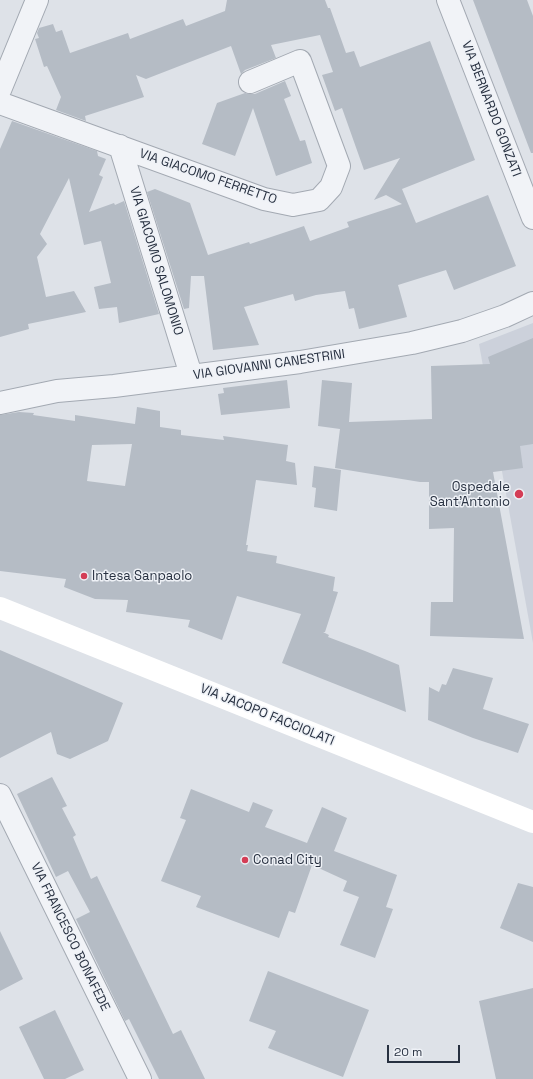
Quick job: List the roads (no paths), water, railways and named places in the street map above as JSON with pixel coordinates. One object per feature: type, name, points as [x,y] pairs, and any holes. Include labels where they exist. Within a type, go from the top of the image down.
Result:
[{"type":"main road","name":"VIA JACOPO FACCIOLATI","points":[[0,608],[533,822]]},
{"type":"street","points":[[0,89],[37,0]]},
{"type":"street","name":"VIA BERNARDO GONZATI","points":[[448,0],[533,218]]},
{"type":"street","name":"VIA GIACOMO FERRETTO","points":[[0,103],[264,199],[293,206],[319,200],[331,187],[339,166],[300,61],[250,82]]},
{"type":"street","name":"VIA GIACOMO SALOMONIO","points":[[120,146],[191,375]]},
{"type":"street","name":"VIA GIOVANNI CANESTRINI","points":[[0,403],[57,391],[114,386],[300,362],[412,343],[462,331],[505,316],[533,303]]},
{"type":"street","name":"VIA FRANCESCO BONAFEDE","points":[[0,794],[140,1079]]},
{"type":"place","name":"Ospedale Sant'Antonio","points":[[519,494]]},
{"type":"place","name":"Intesa Sanpaolo","points":[[84,576]]},
{"type":"place","name":"Conad City","points":[[245,860]]}]
